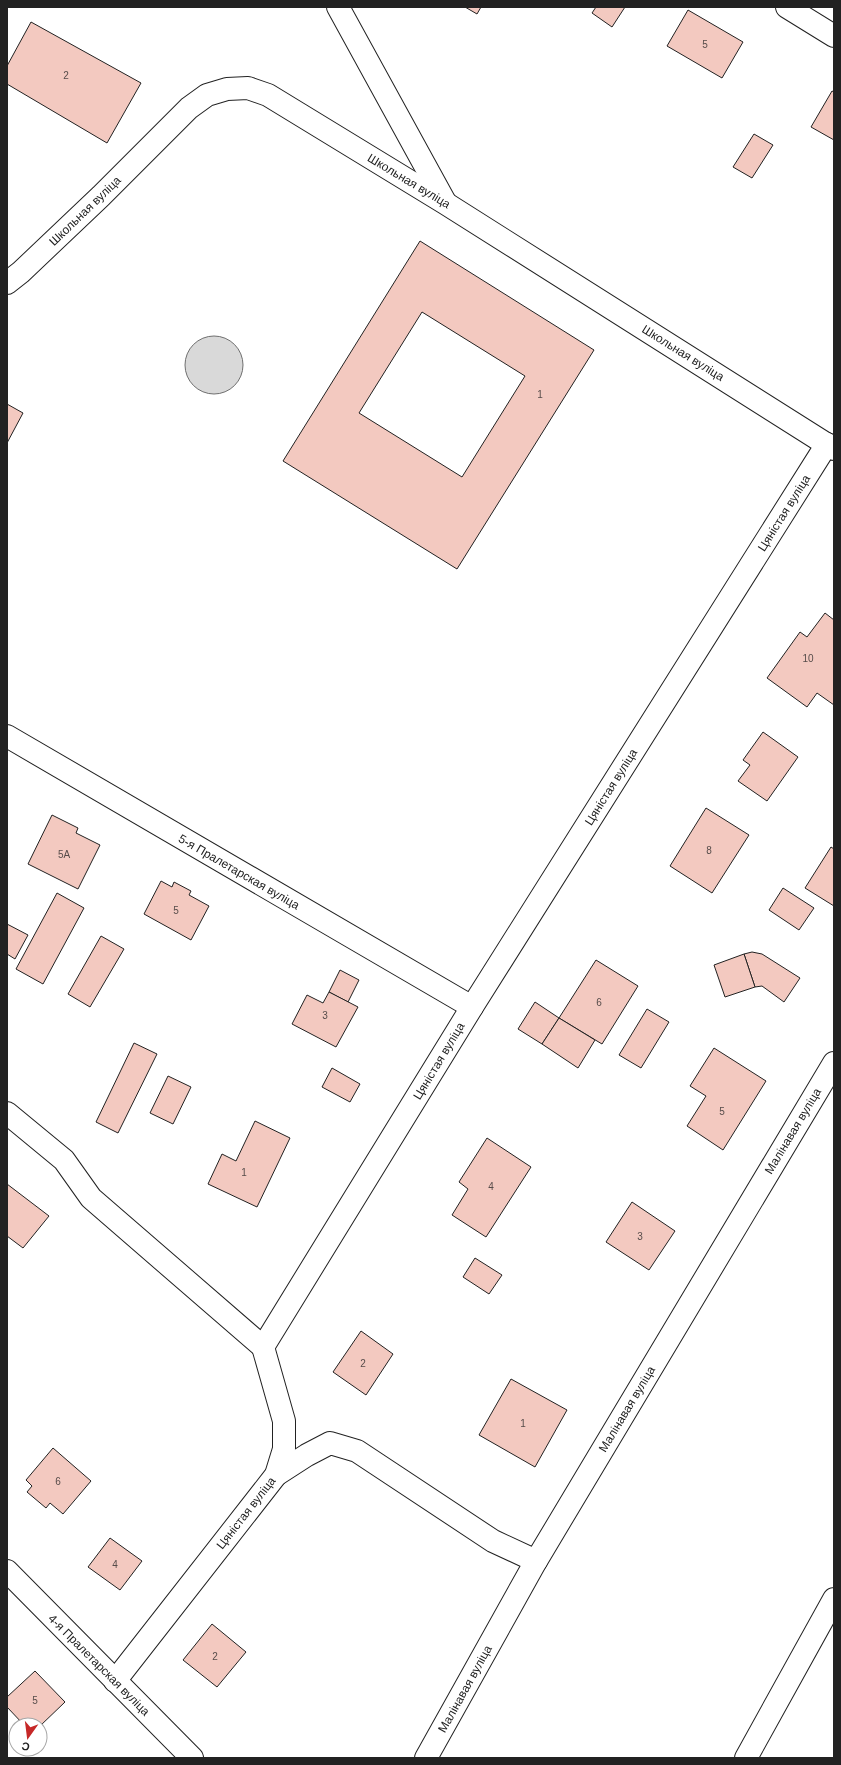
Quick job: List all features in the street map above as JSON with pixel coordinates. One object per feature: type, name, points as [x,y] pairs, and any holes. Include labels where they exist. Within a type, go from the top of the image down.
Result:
[{"type":"street","points":[[338,7],[445,203]]},
{"type":"street","points":[[787,7],[834,36]]},
{"type":"street","name":"Школьная вуліца","points":[[7,283],[21,272],[101,196],[189,108],[207,95],[227,89],[248,88],[268,95],[445,203],[831,446]]},
{"type":"street","name":"Цяністая вуліца","points":[[116,1681],[276,1476],[284,1449],[284,1421],[263,1347],[472,1007],[831,446]]},
{"type":"street","name":"5-я Пралетарская вуліца","points":[[7,736],[472,1007]]},
{"type":"street","name":"Малінавая вуліца","points":[[426,1758],[536,1561],[834,1063]]},
{"type":"street","points":[[7,1113],[64,1160],[91,1198],[263,1347]]},
{"type":"street","points":[[276,1476],[307,1455],[330,1443],[357,1451],[493,1541],[536,1561]]},
{"type":"street","name":"4-я Пралетарская вуліца","points":[[7,1571],[192,1758]]},
{"type":"street","points":[[746,1758],[834,1599]]},
{"type":"shaded area","points":[[208,336],[220,336],[235,344],[243,359],[243,371],[235,386],[220,394],[208,394],[193,386],[185,371],[185,359],[193,344]]},
{"type":"building","points":[[465,7],[481,7],[477,14]]},
{"type":"building","points":[[596,7],[625,7],[612,27],[592,13]]},
{"type":"building","points":[[688,10],[743,42],[722,78],[667,46]]},
{"type":"building","points":[[31,22],[141,83],[107,143],[7,84],[7,66]]},
{"type":"building","points":[[832,91],[834,92],[834,140],[811,127]]},
{"type":"building","points":[[754,134],[773,145],[752,178],[733,167]]},
{"type":"building","points":[[420,241],[594,350],[457,569],[283,461]],"holes":[[[422,312],[525,376],[462,477],[359,413]]]},
{"type":"building","points":[[7,404],[23,413],[7,443]]},
{"type":"building","points":[[825,613],[834,620],[834,705],[817,693],[807,707],[767,678],[800,632],[807,637]]},
{"type":"building","points":[[763,732],[798,757],[767,801],[738,781],[750,765],[743,760]]},
{"type":"building","points":[[706,808],[749,835],[712,893],[670,866]]},
{"type":"building","points":[[52,815],[78,828],[76,833],[100,845],[78,889],[28,864]]},
{"type":"building","points":[[831,847],[834,849],[834,906],[805,888]]},
{"type":"building","points":[[161,881],[172,887],[174,882],[191,891],[189,895],[209,906],[191,940],[144,914]]},
{"type":"building","points":[[783,888],[814,908],[799,930],[769,910]]},
{"type":"building","points":[[57,893],[84,908],[43,984],[16,969]]},
{"type":"building","points":[[7,924],[28,935],[15,959],[7,954]]},
{"type":"building","points":[[101,936],[124,949],[90,1007],[68,994]]},
{"type":"building","points":[[752,952],[762,954],[800,978],[784,1002],[762,986],[755,987],[744,954]]},
{"type":"building","points":[[744,954],[755,987],[725,997],[714,965]]},
{"type":"building","points":[[596,960],[638,986],[602,1044],[559,1018]]},
{"type":"building","points":[[340,970],[359,980],[348,1002],[329,992]]},
{"type":"building","points":[[329,992],[358,1007],[336,1047],[292,1024],[307,995],[323,1003]]},
{"type":"building","points":[[535,1002],[559,1018],[542,1044],[518,1029]]},
{"type":"building","points":[[647,1009],[669,1022],[641,1068],[619,1055]]},
{"type":"building","points":[[559,1018],[595,1040],[578,1068],[542,1044]]},
{"type":"building","points":[[134,1043],[157,1054],[118,1133],[96,1122]]},
{"type":"building","points":[[714,1048],[766,1081],[723,1150],[687,1126],[706,1096],[690,1086]]},
{"type":"building","points":[[332,1068],[360,1084],[350,1102],[322,1087]]},
{"type":"building","points":[[168,1076],[191,1087],[173,1124],[150,1113]]},
{"type":"building","points":[[255,1121],[290,1138],[257,1207],[208,1184],[222,1154],[236,1161]]},
{"type":"building","points":[[487,1138],[531,1167],[486,1237],[452,1215],[468,1189],[459,1182]]},
{"type":"building","points":[[7,1184],[49,1216],[23,1248],[7,1236]]},
{"type":"building","points":[[632,1202],[675,1231],[649,1270],[606,1242]]},
{"type":"building","points":[[475,1258],[502,1275],[489,1294],[463,1277]]},
{"type":"building","points":[[361,1331],[393,1354],[366,1395],[333,1372]]},
{"type":"building","points":[[511,1379],[567,1410],[535,1467],[479,1435]]},
{"type":"building","points":[[53,1448],[91,1481],[63,1514],[50,1503],[46,1508],[27,1492],[32,1486],[26,1480]]},
{"type":"building","points":[[110,1538],[142,1561],[120,1590],[88,1567]]},
{"type":"building","points":[[212,1624],[246,1652],[217,1687],[183,1660]]},
{"type":"building","points":[[35,1671],[65,1702],[48,1718],[48,1717],[16,1717],[7,1707],[7,1697]]}]
